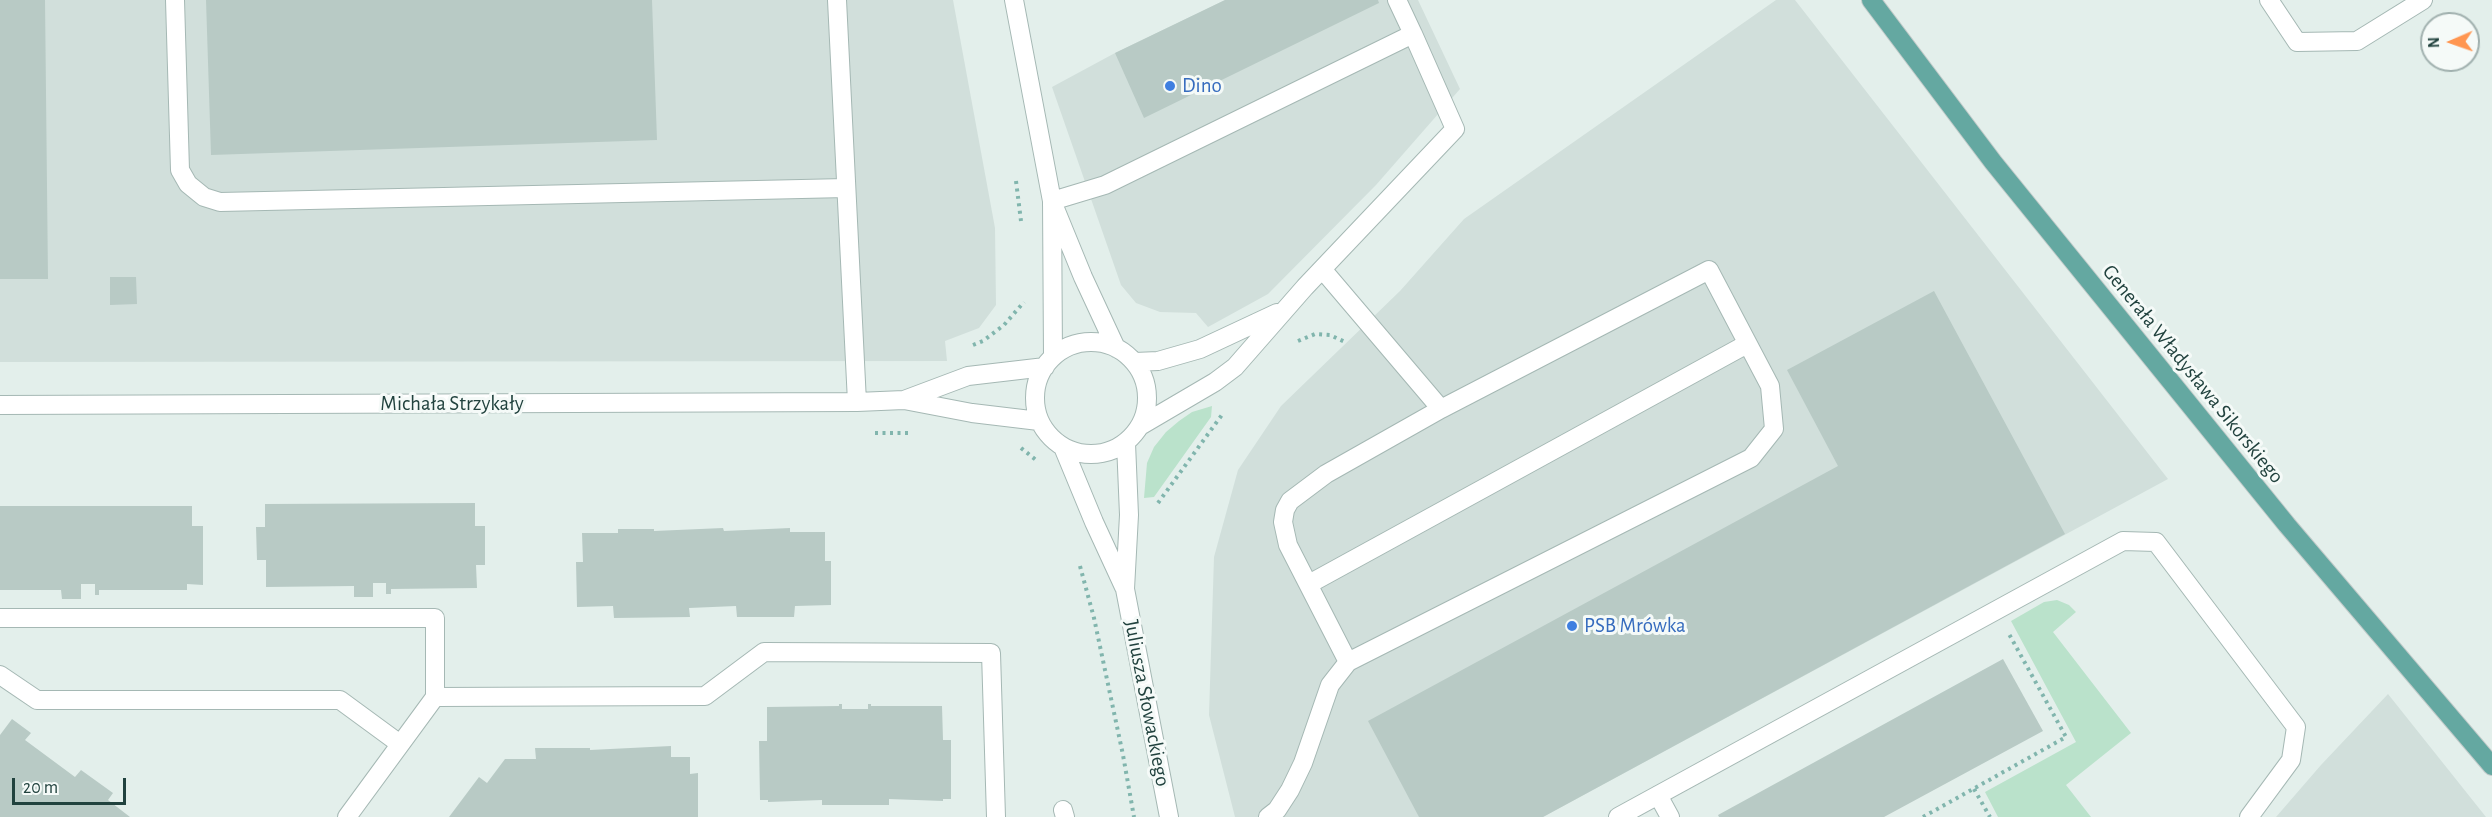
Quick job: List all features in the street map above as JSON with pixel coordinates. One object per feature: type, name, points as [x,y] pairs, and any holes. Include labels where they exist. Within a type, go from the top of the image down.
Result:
[{"type":"main road","name":"Generała Władysława Sikorskiego","points":[[1871,0],[1993,162],[2287,525],[2492,766]]},
{"type":"street","points":[[175,0],[180,170],[188,184],[204,197],[220,202],[846,188]]},
{"type":"street","points":[[837,0],[857,402]]},
{"type":"street","points":[[1014,0],[1052,201],[1083,277],[1116,348]]},
{"type":"street","points":[[1140,426],[1215,382],[1235,367],[1284,309],[1455,129],[1397,0]]},
{"type":"street","points":[[2269,0],[2297,42],[2357,41],[2423,0]]},
{"type":"street","points":[[1052,201],[1105,185],[1413,34]]},
{"type":"street","points":[[1049,362],[1077,344],[1090,342],[1116,348],[1135,362],[1144,377],[1148,393],[1147,410],[1140,426],[1126,443],[1111,451],[1095,455],[1079,454],[1063,447],[1050,436],[1040,421],[1035,403],[1037,384],[1049,362],[1052,201]]},
{"type":"street","points":[[1322,269],[1441,409]]},
{"type":"street","points":[[1268,817],[1277,810],[1304,763],[1330,685],[1348,662],[1751,458],[1774,429],[1770,386],[1709,270],[1441,409],[1326,474],[1290,501],[1285,510],[1284,531],[1288,545],[1348,662]]},
{"type":"street","points":[[1135,362],[1158,361],[1200,349],[1284,309]]},
{"type":"street","points":[[1309,584],[1747,344]]},
{"type":"street","name":"Michała Strzykały","points":[[904,400],[968,376],[1049,362]]},
{"type":"street","name":"Michała Strzykały","points":[[0,405],[904,400],[972,413],[1040,421]]},
{"type":"street","name":"Juliusza Słowackiego","points":[[1125,589],[1129,515],[1126,443]]},
{"type":"street","name":"Juliusza Słowackiego","points":[[1063,447],[1125,589],[1169,817]]},
{"type":"street","points":[[1618,817],[2123,541],[2156,542],[2296,727],[2291,760],[2249,817]]},
{"type":"street","points":[[0,618],[435,618],[435,697],[347,817]]},
{"type":"street","points":[[435,697],[705,696],[764,652],[991,653],[996,817]]},
{"type":"street","points":[[0,675],[37,700],[340,700],[400,744]]},
{"type":"street","points":[[1658,795],[1670,817]]},
{"type":"path","points":[[1015,170],[1022,228]]},
{"type":"path","points":[[964,348],[983,341],[1004,325],[1026,300],[1027,293]]},
{"type":"path","points":[[1291,347],[1299,340],[1315,334],[1330,335],[1344,342],[1368,323]]},
{"type":"path","points":[[1149,509],[1158,504],[1228,407]]},
{"type":"path","points":[[1016,444],[1042,467]]},
{"type":"path","points":[[1079,562],[1096,629],[1134,817]]},
{"type":"path","points":[[1923,817],[2066,737],[1997,610]]},
{"type":"path","points":[[1974,789],[1990,817]]},
{"type":"shaded area","points":[[0,0],[953,0],[995,228],[996,305],[979,328],[945,341],[947,361],[0,362]]},
{"type":"shaded area","points":[[1225,0],[1418,0],[1460,89],[1376,185],[1268,294],[1208,327],[1196,313],[1160,312],[1136,303],[1121,285],[1052,87],[1115,53]]},
{"type":"shaded area","points":[[1776,0],[1795,0],[2168,479],[1543,817],[1235,817],[1209,715],[1214,557],[1238,470],[1281,406],[1400,291],[1464,219]]},
{"type":"shaded area","points":[[2388,694],[2486,817],[2276,817],[2321,765]]},
{"type":"green space","points":[[1212,406],[1211,417],[1154,497],[1144,498],[1147,463],[1154,447],[1179,421],[1192,412]]},
{"type":"green space","points":[[2057,600],[2069,605],[2076,612],[2053,632],[2131,733],[2066,785],[2091,817],[1998,817],[1985,792],[2076,742],[2011,621],[2044,602]]},
{"type":"building","points":[[0,0],[45,0],[48,279],[0,279]]},
{"type":"building","points":[[206,0],[652,0],[657,140],[211,155]]},
{"type":"building","name":"Dino","points":[[1225,0],[1378,0],[1379,3],[1144,118],[1115,53]]},
{"type":"building","points":[[110,277],[136,277],[137,304],[110,305]]},
{"type":"building","points":[[1934,291],[2065,534],[1543,817],[1419,817],[1368,721],[1838,466],[1787,370]]},
{"type":"building","points":[[475,503],[475,526],[485,526],[485,565],[476,565],[477,588],[391,589],[391,594],[386,594],[386,583],[373,583],[373,597],[354,597],[354,586],[266,587],[266,560],[257,560],[256,527],[265,527],[265,504]]},
{"type":"building","points":[[0,506],[192,506],[192,526],[203,526],[203,585],[187,584],[187,590],[99,590],[99,595],[95,595],[95,584],[81,584],[81,599],[62,599],[61,590],[0,590]]},
{"type":"building","points":[[723,528],[724,531],[790,528],[790,532],[825,532],[825,561],[831,561],[831,605],[795,606],[794,617],[737,617],[736,606],[689,608],[690,617],[614,618],[613,606],[577,607],[576,562],[583,562],[582,533],[618,533],[618,529],[654,529],[654,531]]},
{"type":"building","points":[[2003,659],[2043,731],[1884,817],[1719,817],[1718,815]]},
{"type":"building","points":[[842,704],[842,709],[868,709],[868,704],[871,706],[942,706],[943,740],[951,740],[951,799],[943,799],[943,801],[889,799],[889,805],[822,805],[822,800],[768,802],[768,800],[760,800],[759,741],[767,741],[767,707],[839,706]]},
{"type":"building","points":[[12,719],[31,733],[25,740],[75,777],[81,770],[113,793],[108,800],[130,817],[0,817],[0,735]]},
{"type":"building","points":[[671,746],[671,757],[690,757],[690,774],[698,773],[698,817],[449,817],[479,777],[487,783],[505,759],[536,759],[535,748],[590,748],[590,750]]},
{"type":"place","name":"Dino","points":[[1170,86]]},
{"type":"place","name":"PSB Mrówka","points":[[1572,626]]}]
